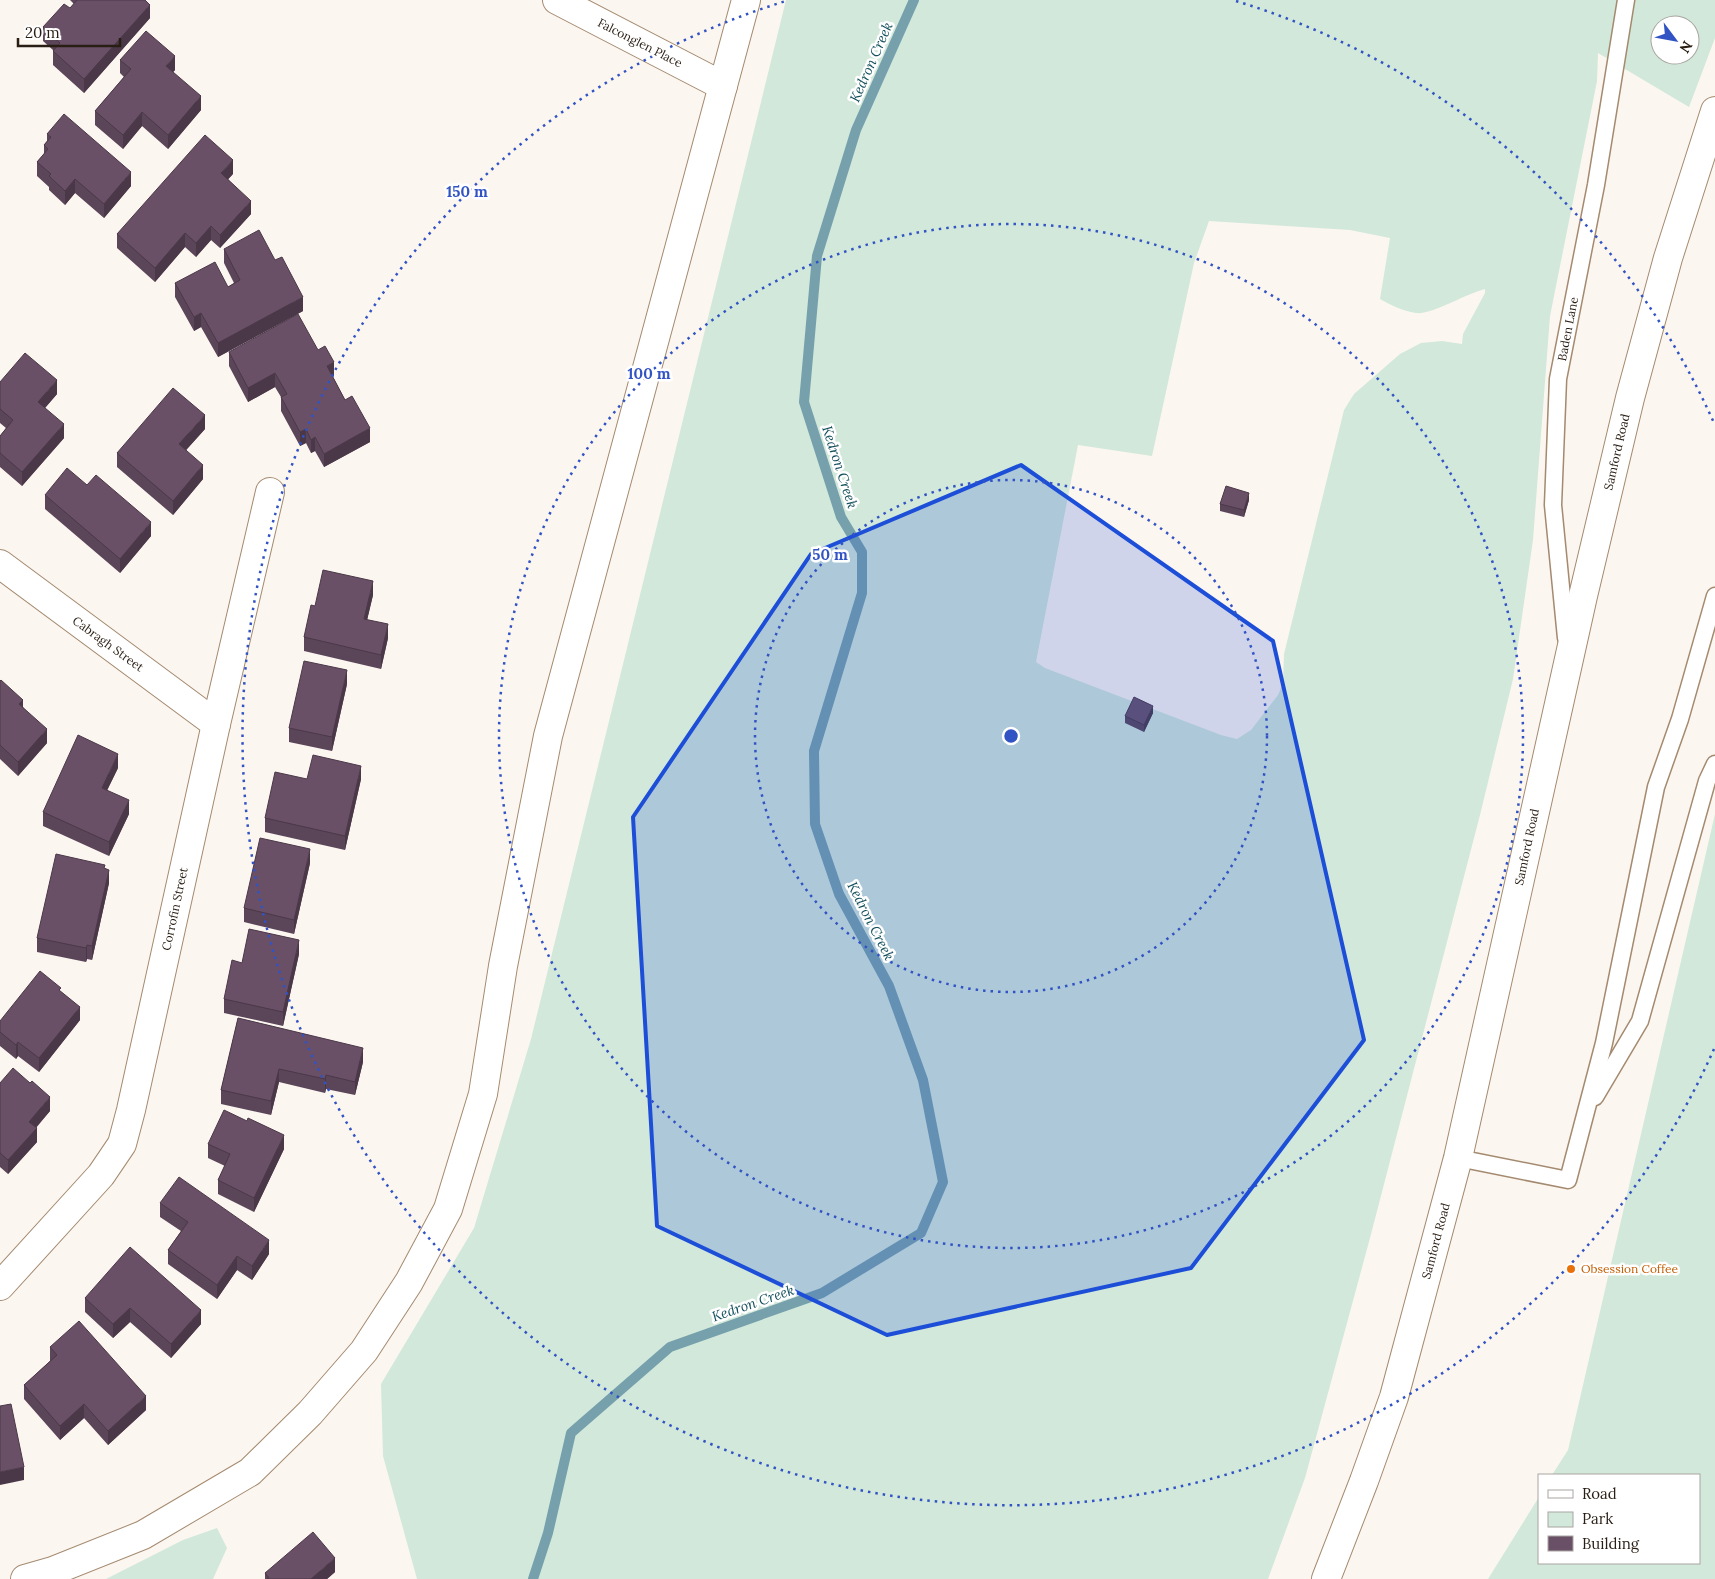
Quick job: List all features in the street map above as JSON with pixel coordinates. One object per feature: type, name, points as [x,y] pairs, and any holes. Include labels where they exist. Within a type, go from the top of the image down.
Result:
[{"type":"street","name":"Falconglen Place","points":[[557,0],[723,86]]},
{"type":"street","points":[[25,1579],[54,1571],[143,1535],[250,1472],[310,1413],[364,1352],[409,1282],[448,1208],[483,1094],[503,966],[548,736],[746,0]]},
{"type":"street","name":"Samford Road","points":[[1326,1579],[1394,1397],[1458,1158],[1630,398],[1668,258],[1715,111]]},
{"type":"street","name":"Corrofin Street","points":[[0,1286],[101,1175],[122,1144],[270,492]]},
{"type":"street","name":"Cabragh Street","points":[[0,564],[216,724]]},
{"type":"lane","name":"Baden Lane","points":[[1569,661],[1552,505],[1558,379],[1596,185],[1626,0]]},
{"type":"lane","points":[[1458,1158],[1568,1180],[1604,1043],[1656,787],[1680,719],[1715,596]]},
{"type":"lane","points":[[1585,1114],[1640,1021],[1707,781],[1715,764]]},
{"type":"highlighted area","points":[[1021,465],[1273,641],[1364,1040],[1191,1268],[887,1335],[657,1226],[633,817],[811,554]]},
{"type":"green space","points":[[786,0],[1715,0],[1715,38],[1689,107],[1598,53],[1597,81],[1550,316],[1533,540],[1513,679],[1480,815],[1370,1238],[1305,1478],[1268,1579],[417,1579],[383,1456],[381,1384],[474,1228],[531,1039]],"holes":[[[1209,221],[1350,230],[1390,238],[1380,299],[1397,308],[1423,313],[1485,289],[1485,293],[1463,334],[1462,344],[1442,341],[1421,343],[1400,354],[1354,394],[1344,410],[1284,654],[1283,683],[1278,695],[1251,730],[1237,739],[1221,735],[1045,668],[1036,662],[1078,445],[1152,456],[1194,263]]]},
{"type":"green space","points":[[1715,814],[1715,1579],[1488,1579],[1538,1499],[1538,1564],[1700,1564],[1700,1474],[1553,1474],[1568,1450]]},
{"type":"green space","points":[[217,1528],[227,1548],[213,1579],[106,1579],[183,1540]]},
{"type":"building","points":[[77,0],[145,0],[150,5],[84,79],[53,51],[60,43],[43,27],[64,4],[70,8]]},
{"type":"building","points":[[146,31],[175,56],[166,66],[201,96],[168,135],[142,112],[123,135],[95,111],[131,69],[120,60]]},
{"type":"building","points":[[64,114],[131,172],[104,204],[75,179],[65,191],[49,176],[51,174],[37,162],[48,149],[44,145],[51,137],[47,134]]},
{"type":"building","points":[[205,135],[233,160],[221,173],[251,201],[220,235],[211,226],[196,243],[185,233],[155,268],[117,234]]},
{"type":"building","points":[[259,230],[275,260],[282,257],[303,297],[218,343],[201,313],[194,317],[175,283],[215,262],[228,287],[240,280],[224,249]]},
{"type":"building","points":[[298,314],[318,350],[325,346],[334,362],[327,366],[345,400],[352,396],[370,428],[324,454],[315,437],[311,440],[306,429],[300,432],[281,397],[287,394],[275,373],[248,388],[229,352]]},
{"type":"building","points":[[25,353],[57,380],[38,402],[64,424],[22,472],[0,453],[0,436],[13,420],[0,409],[0,382]]},
{"type":"building","points":[[173,388],[205,415],[179,444],[203,465],[173,501],[117,453]]},
{"type":"building","points":[[67,468],[87,485],[96,475],[151,522],[120,559],[45,495]]},
{"type":"building","points":[[1226,486],[1249,493],[1244,510],[1220,504]]},
{"type":"building","points":[[323,570],[373,581],[364,619],[388,624],[381,655],[304,637],[311,605],[315,606]]},
{"type":"building","points":[[304,661],[347,670],[332,737],[289,728]]},
{"type":"building","points":[[1,680],[23,700],[19,704],[47,729],[18,762],[0,745]]},
{"type":"building","points":[[1134,697],[1153,706],[1144,725],[1125,716]]},
{"type":"building","points":[[78,735],[118,754],[102,788],[129,800],[109,842],[43,812]]},
{"type":"building","points":[[313,755],[361,766],[345,836],[265,818],[275,772],[307,779]]},
{"type":"building","points":[[260,838],[310,849],[294,920],[244,908]]},
{"type":"building","points":[[56,854],[105,865],[104,868],[109,870],[92,946],[87,945],[86,948],[37,938]]},
{"type":"building","points":[[249,929],[299,940],[283,1012],[224,999],[232,960],[242,963]]},
{"type":"building","points":[[40,971],[80,1007],[39,1058],[18,1042],[16,1045],[0,1032],[0,1021]]},
{"type":"building","points":[[238,1018],[363,1048],[355,1082],[326,1075],[325,1079],[279,1069],[271,1101],[221,1090]]},
{"type":"building","points":[[13,1068],[50,1097],[29,1122],[37,1128],[8,1160],[0,1153],[0,1083]]},
{"type":"building","points":[[224,1110],[247,1121],[248,1118],[284,1135],[254,1198],[218,1180],[230,1154],[208,1144]]},
{"type":"building","points":[[179,1177],[269,1240],[252,1266],[237,1256],[217,1285],[168,1250],[188,1222],[160,1203]]},
{"type":"building","points":[[130,1247],[201,1310],[171,1344],[130,1308],[113,1324],[85,1298]]},
{"type":"building","points":[[79,1321],[146,1396],[108,1431],[84,1404],[60,1426],[24,1385],[57,1355],[50,1347]]},
{"type":"building","points":[[11,1404],[24,1467],[0,1472],[0,1406]]},
{"type":"building","points":[[313,1532],[335,1558],[311,1579],[267,1579],[269,1578],[265,1573]]},
{"type":"waterway","name":"Kedron Creek","points":[[533,1579],[548,1533],[571,1433],[670,1347],[822,1293],[921,1233],[943,1182],[923,1080],[889,986],[839,894],[815,824],[814,751],[862,593],[862,552],[841,517],[804,402],[817,256],[856,130],[914,0]]},
{"type":"place","name":"Obsession Coffee","points":[[1571,1269]]}]
